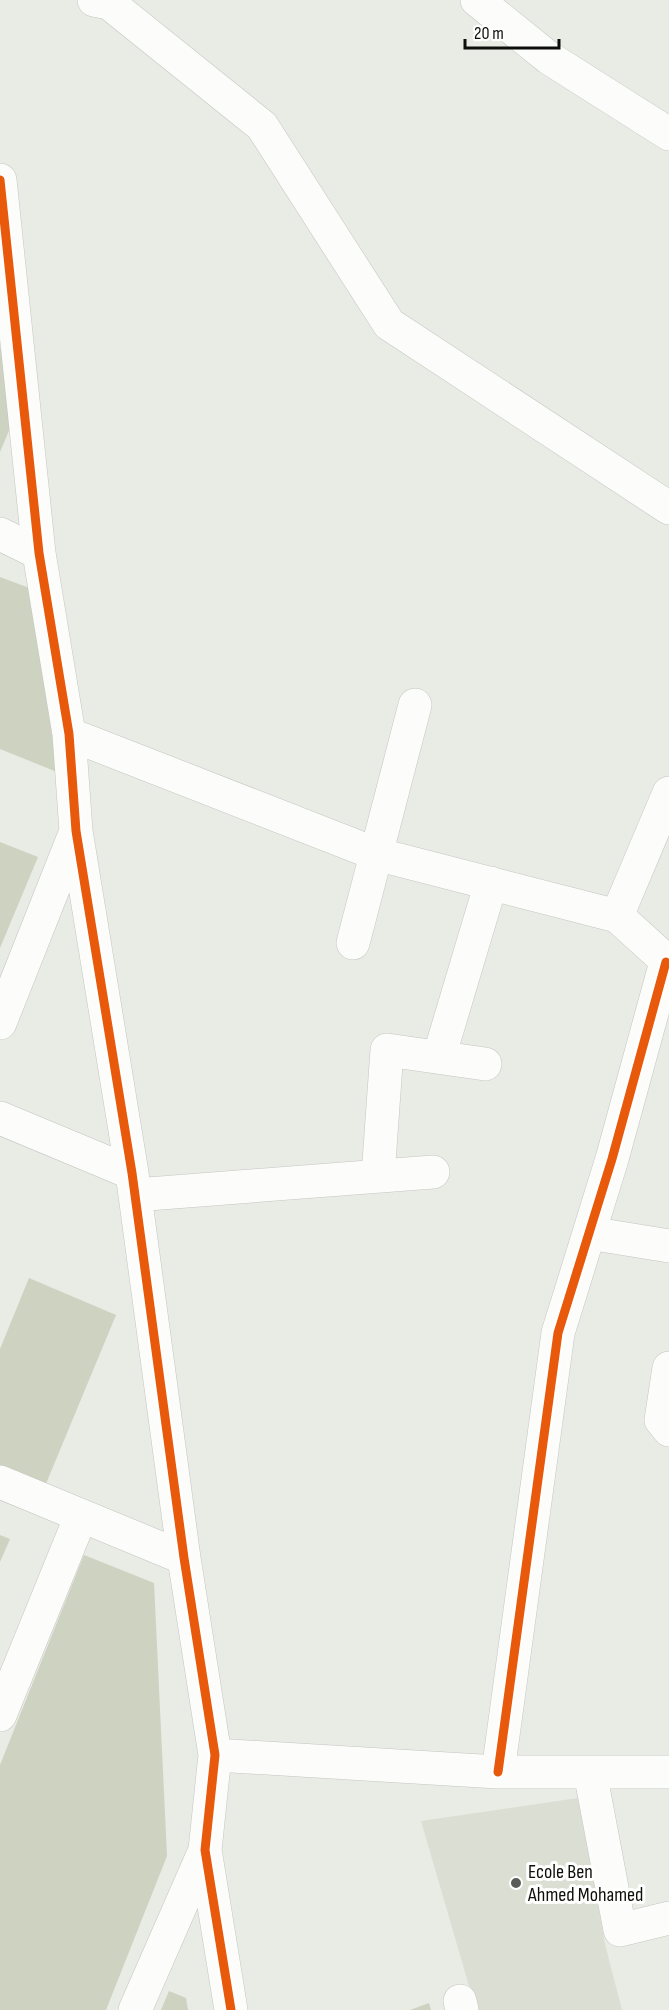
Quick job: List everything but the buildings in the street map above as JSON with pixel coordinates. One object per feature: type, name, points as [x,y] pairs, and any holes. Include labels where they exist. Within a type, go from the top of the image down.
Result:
[{"type":"street","points":[[94,0],[109,3],[262,126],[389,324],[669,508]]},
{"type":"street","points":[[477,0],[549,58],[669,134]]},
{"type":"street","points":[[0,180],[4,254],[39,553],[69,734],[76,831],[134,1184],[184,1558],[214,1755],[205,1850],[231,2010]]},
{"type":"street","points":[[0,534],[39,553]]},
{"type":"street","points":[[353,942],[415,705]]},
{"type":"street","points":[[69,734],[376,854],[617,916],[668,963],[612,1159],[558,1333],[498,1772]]},
{"type":"street","points":[[617,916],[669,793]]},
{"type":"street","points":[[0,1023],[76,831]]},
{"type":"street","points":[[439,1057],[491,883]]},
{"type":"street","points":[[378,1176],[387,1050],[485,1064]]},
{"type":"street","points":[[0,1118],[134,1184],[433,1172]]},
{"type":"street","points":[[589,1233],[669,1246]]},
{"type":"street","points":[[669,1368],[661,1420],[669,1430]]},
{"type":"street","points":[[0,1482],[184,1558]]},
{"type":"street","points":[[0,1715],[81,1516]]},
{"type":"street","points":[[214,1755],[498,1772],[669,1772]]},
{"type":"street","points":[[590,1772],[620,1930],[669,1918]]},
{"type":"street","points":[[135,2010],[205,1850]]},
{"type":"shaded area","name":"Ecole Ben Ahmed Mohamed","points":[[578,1798],[605,1944],[622,2010],[476,2010],[421,1821]]},
{"type":"cycle path","points":[[0,180],[39,553],[69,734],[76,831],[132,1173],[184,1558],[215,1755],[205,1850],[231,2010]]},
{"type":"cycle path","points":[[498,1772],[558,1333],[612,1159],[666,962]]},
{"type":"place","name":"Ecole Ben Ahmed Mohamed","points":[[516,1883]]}]
